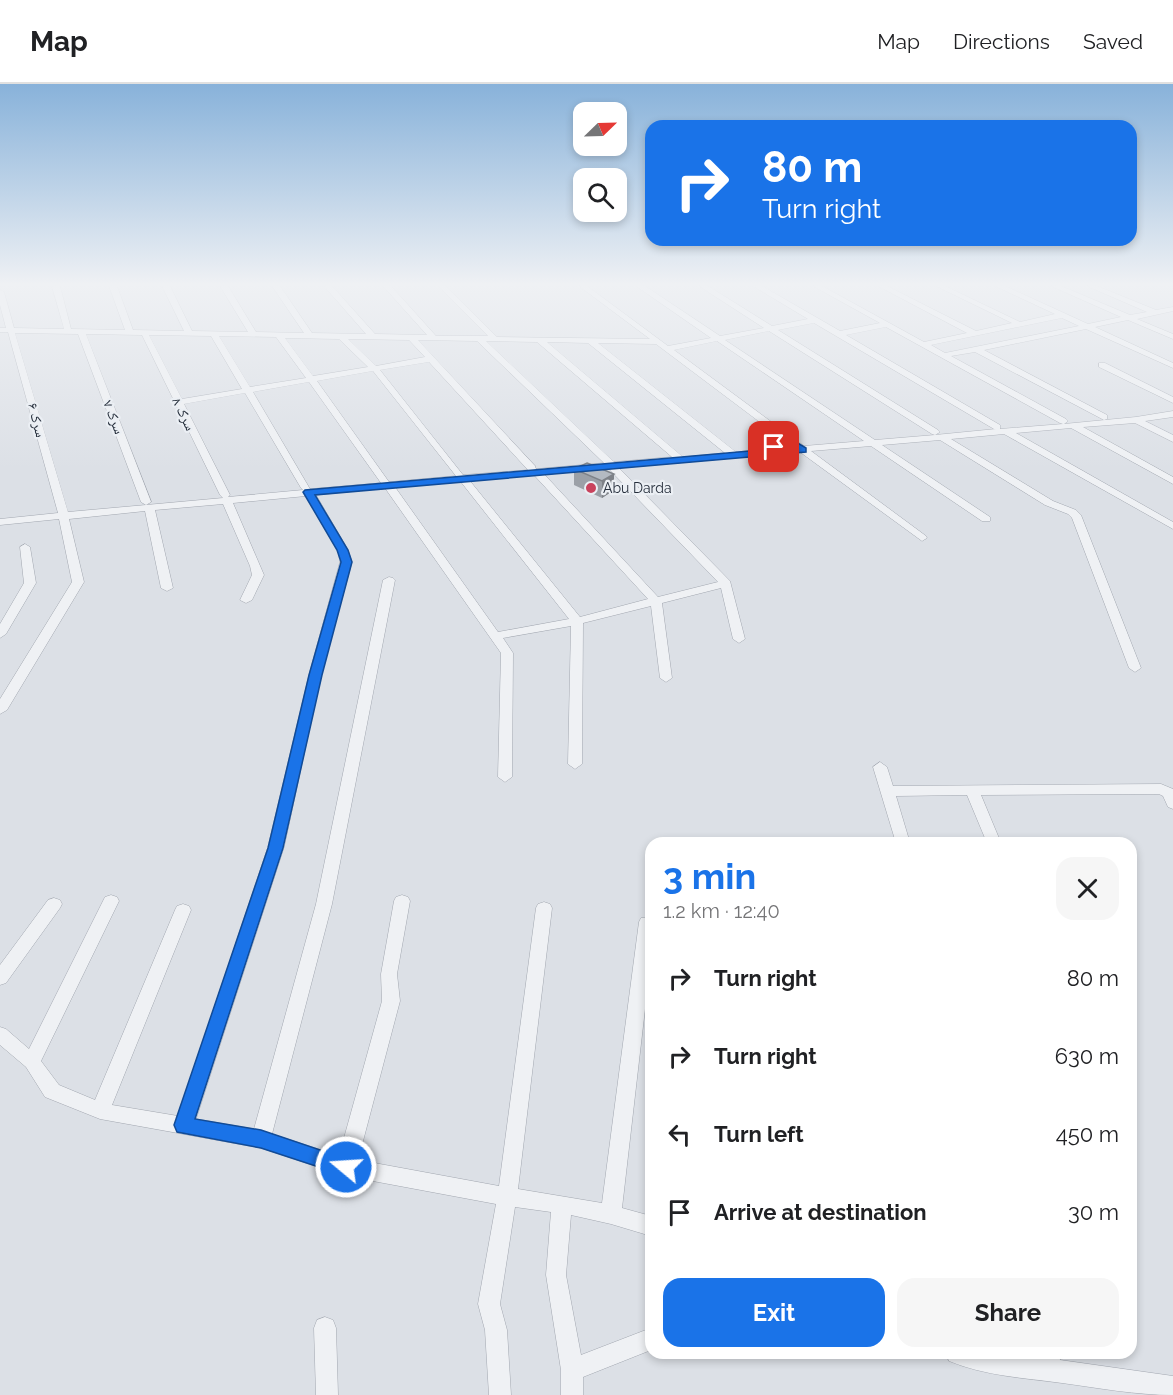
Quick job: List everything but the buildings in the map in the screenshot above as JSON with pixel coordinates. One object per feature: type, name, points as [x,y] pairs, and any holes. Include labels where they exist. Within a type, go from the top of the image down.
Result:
[{"type":"street","name":"سرک ۶","points":[[0,710],[78,582],[63,513],[16,347]]},
{"type":"street","name":"سرک ۷","points":[[87,347],[147,505],[167,588]]},
{"type":"street","name":"سرک ۸","points":[[152,347],[226,498],[256,566],[258,575],[246,600]]},
{"type":"street","points":[[184,1125],[276,848],[315,675],[346,562],[342,550],[222,347]]},
{"type":"street","points":[[289,347],[507,653],[505,777]]},
{"type":"street","points":[[352,347],[375,369],[577,621],[575,764]]},
{"type":"street","points":[[420,347],[656,601],[666,678]]},
{"type":"street","points":[[488,347],[609,464],[726,583],[739,639]]},
{"type":"street","points":[[547,347],[677,457]]},
{"type":"street","points":[[599,347],[732,453]]},
{"type":"street","points":[[668,347],[922,538]]},
{"type":"street","points":[[730,347],[986,519]]},
{"type":"street","points":[[800,347],[1049,503],[1072,512],[1077,517],[1135,668]]},
{"type":"street","points":[[861,347],[1173,526]]},
{"type":"street","points":[[931,347],[1173,481]]},
{"type":"street","points":[[946,356],[986,347]]},
{"type":"street","points":[[1132,347],[1173,366]]},
{"type":"street","points":[[976,349],[1104,417]]},
{"type":"street","points":[[179,402],[430,359]]},
{"type":"street","points":[[1102,365],[1173,400]]},
{"type":"street","points":[[0,522],[63,513],[461,476],[1067,423],[1136,420],[1173,412]]},
{"type":"street","points":[[1067,423],[1104,417],[1173,412]]},
{"type":"street","points":[[1136,420],[1173,439]]},
{"type":"street","points":[[0,515],[63,513]]},
{"type":"street","points":[[0,634],[30,583],[25,547]]},
{"type":"street","points":[[261,1139],[324,904],[388,580]]},
{"type":"street","points":[[496,636],[577,621],[726,583]]},
{"type":"street","points":[[880,767],[901,837]]},
{"type":"street","points":[[887,790],[1161,789],[1169,793],[1173,804]]},
{"type":"street","points":[[972,790],[992,837]]},
{"type":"street","points":[[33,1062],[111,901]]},
{"type":"street","points":[[346,1167],[391,1001],[388,974],[402,901]]},
{"type":"street","points":[[0,978],[54,904]]},
{"type":"street","points":[[500,1395],[496,1330],[489,1304],[507,1197],[544,908]]},
{"type":"street","points":[[100,1111],[183,910]]},
{"type":"street","points":[[611,1214],[645,938]]},
{"type":"street","points":[[0,1034],[33,1062],[52,1091],[100,1111],[261,1139],[346,1167],[507,1197],[562,1204],[611,1214],[645,1224]]},
{"type":"street","points":[[562,1204],[556,1275],[572,1370],[572,1395]]},
{"type":"street","points":[[325,1328],[327,1395]]},
{"type":"street","points":[[572,1370],[645,1341]]},
{"type":"street","points":[[972,1359],[1049,1362],[1173,1387]]},
{"type":"place","name":"Abu Darda","points":[[591,488]]},
{"type":"route","points":[[346,1167],[261,1139],[184,1125],[276,848],[315,675],[347,559],[309,492],[802,450],[796,445],[774,447]]}]
